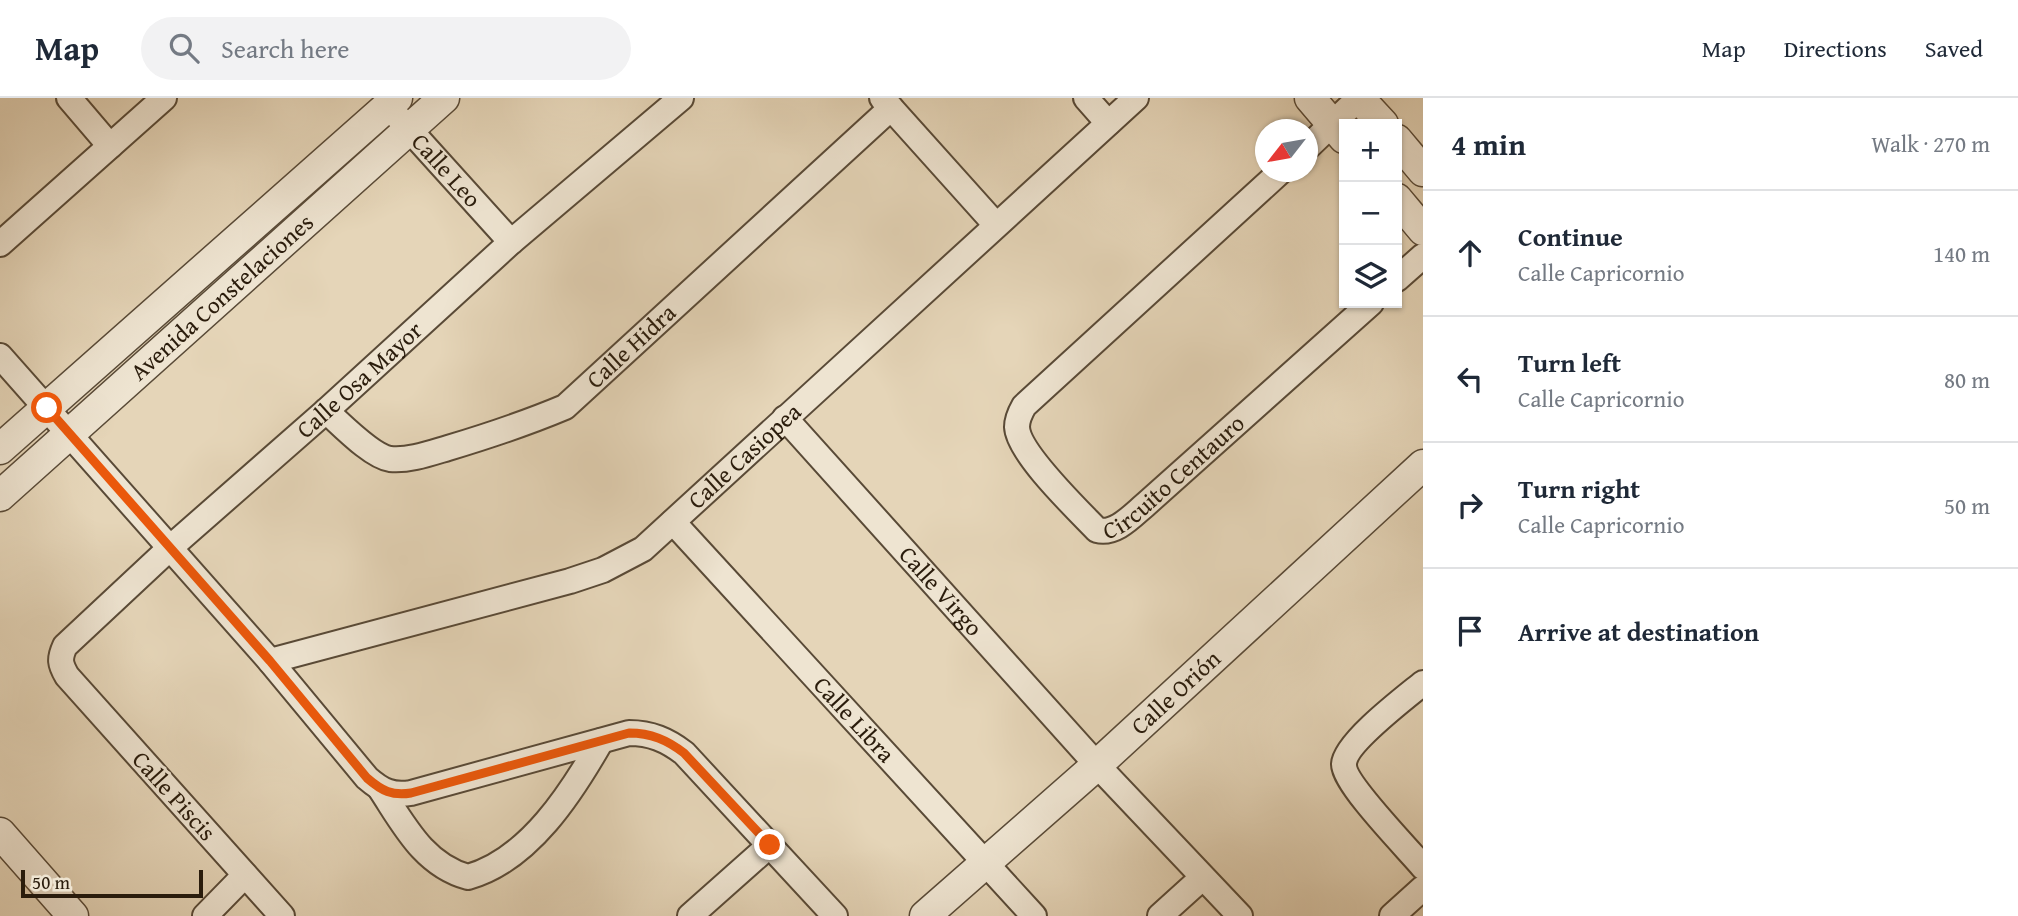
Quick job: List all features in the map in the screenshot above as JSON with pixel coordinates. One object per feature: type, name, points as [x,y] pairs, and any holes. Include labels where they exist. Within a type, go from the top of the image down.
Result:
[{"type":"street","points":[[69,98],[110,146]]},
{"type":"street","points":[[0,244],[164,98]]},
{"type":"street","name":"Avenida Constelaciones","points":[[0,496],[444,98]]},
{"type":"street","name":"Calle Osa Mayor","points":[[66,676],[60,658],[65,646],[171,547],[326,411],[511,242],[681,98]]},
{"type":"street","points":[[1087,98],[1108,123]]},
{"type":"street","name":"Calle Casiopea","points":[[270,661],[570,582],[603,570],[643,549],[1136,98]]},
{"type":"street","points":[[1310,98],[1338,131]]},
{"type":"street","points":[[1318,141],[1338,131],[1359,98],[1378,119]]},
{"type":"street","name":"Avenida Constelaciones","points":[[0,449],[388,101]]},
{"type":"street","name":"Calle Leo","points":[[388,101],[409,129],[511,242]]},
{"type":"street","points":[[887,103],[996,225]]},
{"type":"street","name":"Calle Hidra","points":[[326,411],[375,453],[390,459],[450,448],[500,433],[565,407],[887,103]]},
{"type":"street","points":[[1402,146],[1423,171]]},
{"type":"street","name":"Circuito Centauro","points":[[1269,182],[1024,406],[1017,419],[1017,429],[1021,441],[1046,475],[1097,530],[1105,532],[1113,529],[1145,505],[1365,308]]},
{"type":"street","points":[[1402,205],[1423,230]]},
{"type":"street","points":[[1402,275],[1423,256]]},
{"type":"street","points":[[0,356],[270,661],[334,740],[381,790],[414,840],[440,866],[468,877],[494,867],[541,827],[563,802],[601,740]]},
{"type":"street","name":"Calle Virgo","points":[[785,418],[1097,765],[1240,916]]},
{"type":"street","name":"Calle Orión","points":[[925,916],[1097,765],[1423,465]]},
{"type":"street","name":"Calle Libra","points":[[673,522],[1034,916]]},
{"type":"street","name":"Calle Piscis","points":[[66,676],[282,916]]},
{"type":"street","points":[[1423,683],[1378,720],[1351,748],[1344,762],[1346,773],[1355,788],[1423,867]]},
{"type":"street","points":[[381,790],[391,794],[411,793],[601,740],[629,733],[645,733],[670,742],[684,753],[835,916]]},
{"type":"street","points":[[0,833],[74,916]]},
{"type":"street","points":[[690,916],[770,845]]},
{"type":"street","points":[[205,916],[245,875]]},
{"type":"street","points":[[1160,916],[1202,878]]},
{"type":"street","points":[[1392,916],[1423,888]]},
{"type":"route","points":[[47,408],[270,661],[367,778],[381,790],[400,795],[411,793],[629,733],[645,733],[670,742],[684,753],[770,845]]}]
